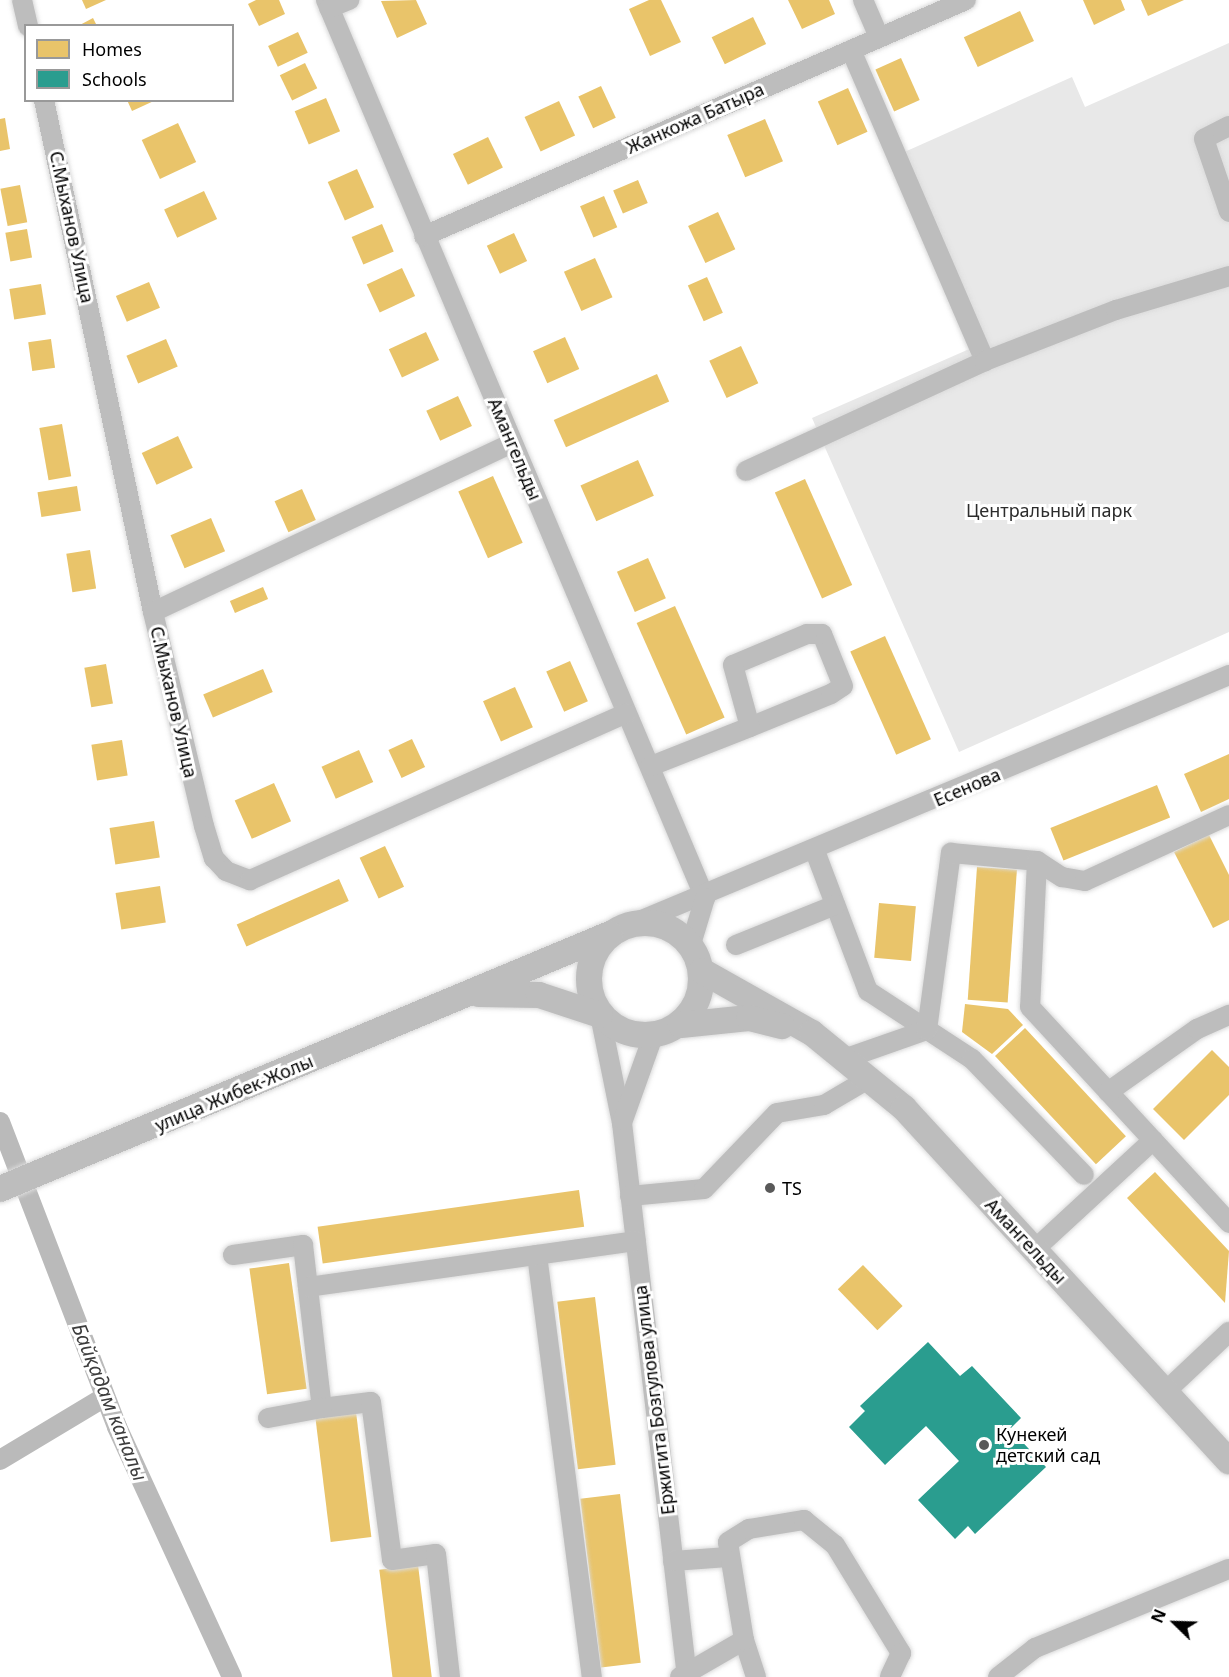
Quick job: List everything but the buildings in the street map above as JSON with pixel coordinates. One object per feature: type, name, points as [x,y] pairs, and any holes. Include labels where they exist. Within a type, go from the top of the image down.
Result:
[{"type":"main road","points":[[600,1015],[588,987],[592,958],[610,934],[637,922],[667,926],[691,944],[702,971],[699,1001],[681,1025]]},
{"type":"main road","name":"улица Жибек-Жолы","points":[[0,1189],[610,934]]},
{"type":"main road","name":"Амангельды","points":[[702,971],[812,1033],[904,1108],[1229,1461]]},
{"type":"main road","points":[[467,994],[539,995],[600,1015],[624,1033],[653,1036],[681,1025],[748,1018],[812,1033]]},
{"type":"street","points":[[22,0],[28,24]]},
{"type":"street","points":[[327,4],[349,0]]},
{"type":"street","points":[[863,0],[879,37]]},
{"type":"street","name":"Жанкожа Батыра","points":[[424,236],[966,0]]},
{"type":"street","name":"Амангельды","points":[[327,4],[705,898]]},
{"type":"street","points":[[851,50],[985,361]]},
{"type":"street","name":"С.Мыханов Улица","points":[[44,102],[153,612],[214,858],[226,871],[250,880],[626,713]]},
{"type":"street","points":[[1229,126],[1204,139],[1229,212]]},
{"type":"street","points":[[746,471],[985,361],[1116,310],[1229,276]]},
{"type":"street","points":[[153,612],[512,443]]},
{"type":"street","points":[[651,766],[750,727],[843,686],[822,634],[807,634],[733,665],[750,727]]},
{"type":"street","name":"Есенова","points":[[637,922],[705,898],[1229,675]]},
{"type":"street","points":[[927,1030],[951,853],[1037,861],[1062,877],[1085,881],[1227,821]]},
{"type":"street","points":[[815,851],[868,991],[972,1059],[1084,1175]]},
{"type":"street","points":[[1037,861],[1030,1007],[1229,1222]]},
{"type":"street","points":[[691,944],[705,898]]},
{"type":"street","points":[[736,945],[835,905]]},
{"type":"street","name":"Ержигита Бозгулова улица","points":[[600,1015],[622,1123],[674,1561],[685,1677]]},
{"type":"street","points":[[1108,1092],[1197,1029],[1229,1015]]},
{"type":"street","points":[[844,1059],[927,1030]]},
{"type":"street","points":[[622,1123],[653,1036]]},
{"type":"street","points":[[630,1196],[704,1189],[777,1113],[824,1105],[868,1079]]},
{"type":"street","points":[[1034,1250],[1153,1140]]},
{"type":"street","points":[[308,1287],[636,1241]]},
{"type":"street","points":[[233,1255],[303,1245],[322,1408]]},
{"type":"street","points":[[537,1255],[592,1677]]},
{"type":"street","points":[[1165,1392],[1229,1332]]},
{"type":"street","points":[[268,1418],[371,1402],[392,1560],[436,1554],[450,1677]]},
{"type":"street","points":[[756,1677],[744,1640],[728,1557],[728,1542],[749,1529],[804,1520],[823,1532],[901,1653],[890,1677]]},
{"type":"street","points":[[674,1561],[728,1557]]},
{"type":"street","points":[[998,1677],[1035,1648],[1229,1569]]},
{"type":"street","points":[[685,1677],[744,1640]]},
{"type":"green space","name":"Центральный парк","points":[[1229,43],[1229,632],[959,752],[812,418],[983,343],[900,154],[1072,77],[1085,107]]},
{"type":"waterway","name":"Байқадам каналы","points":[[0,1122],[117,1427],[232,1677]]},
{"type":"waterway","points":[[0,1460],[105,1397]]},
{"type":"place","name":"TS","points":[[770,1188]]},
{"type":"place","name":"Кунекей детский сад","points":[[984,1445]]}]
